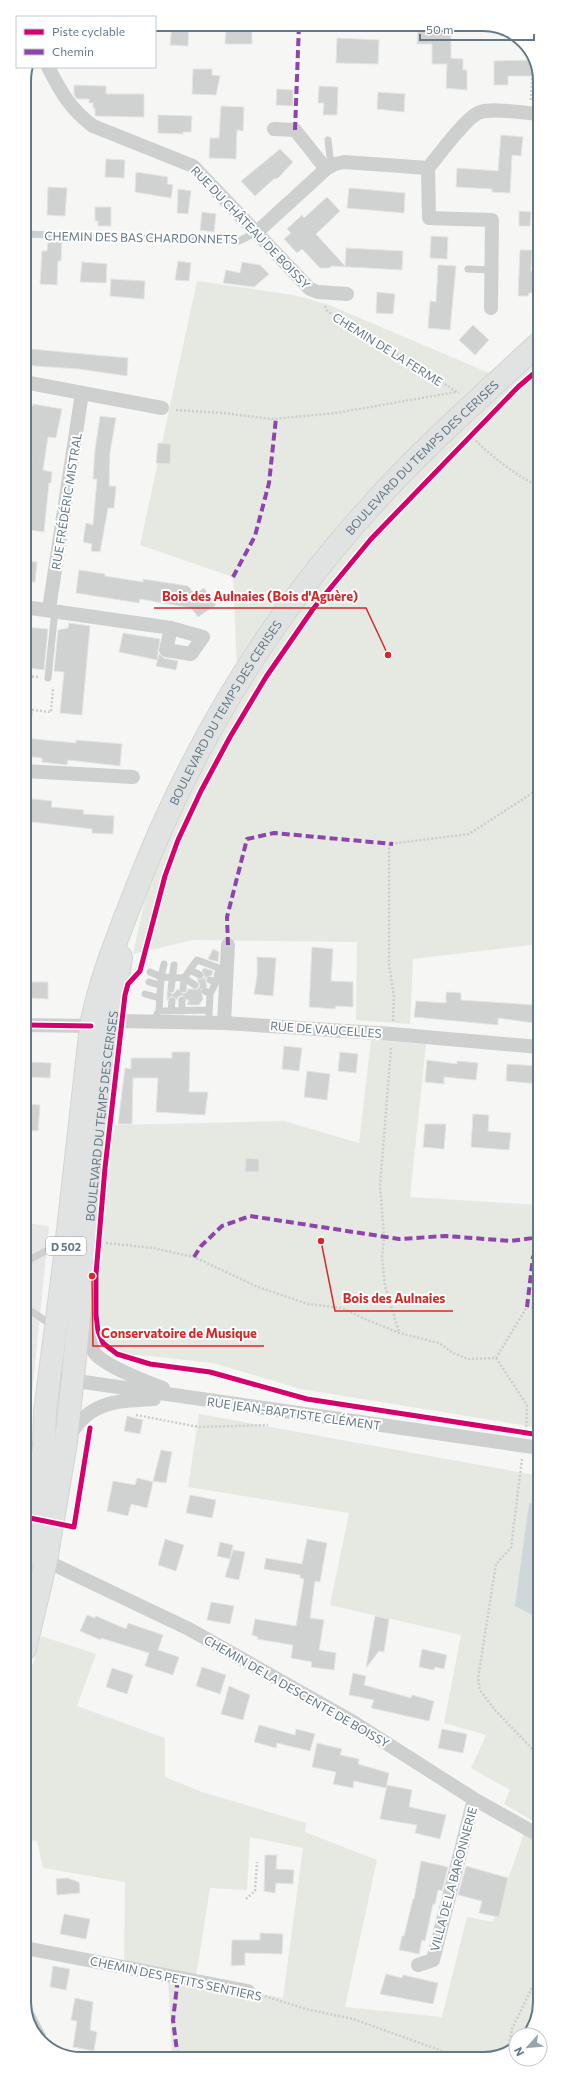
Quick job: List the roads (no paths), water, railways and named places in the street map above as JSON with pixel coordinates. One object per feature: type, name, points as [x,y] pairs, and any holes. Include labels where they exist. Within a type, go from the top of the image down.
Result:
[{"type":"main road","name":"BOULEVARD DU TEMPS DES CERISES","points":[[31,1528],[34,1446],[45,1411],[95,1003],[109,958],[178,789],[223,705],[270,632],[307,581],[372,505],[434,441],[533,349]]},
{"type":"main road","name":"BOULEVARD DU TEMPS DES CERISES","points":[[31,1552],[66,1442],[120,958],[135,892]]},
{"type":"street","name":"RUE DU CHÂTEAU DE BOISSY","points":[[49,68],[68,104],[93,126],[193,166],[310,289],[318,292],[347,294]]},
{"type":"street","points":[[491,308],[492,220],[429,218],[428,168],[468,122],[478,113],[490,111],[533,114]]},
{"type":"street","points":[[274,129],[295,130],[329,168]]},
{"type":"street","points":[[257,232],[329,168],[344,162],[428,168]]},
{"type":"street","points":[[31,383],[162,408]]},
{"type":"street","name":"RUE FRÉDÉRIC MISTRAL","points":[[52,610],[82,393]]},
{"type":"street","points":[[31,607],[171,628]]},
{"type":"street","points":[[31,771],[133,777]]},
{"type":"street","points":[[224,1023],[228,945]]},
{"type":"street","name":"RUE DE VAUCELLES","points":[[91,1026],[155,1017],[208,1016],[224,1023],[392,1034],[533,1046]]},
{"type":"street","points":[[31,1025],[91,1026]]},
{"type":"street","points":[[84,1273],[88,1327],[95,1354],[109,1364],[139,1379],[188,1398]]},
{"type":"street","name":"RUE JEAN-BAPTISTE CLÉMENT","points":[[49,1377],[533,1447]]},
{"type":"street","points":[[66,1442],[82,1418],[100,1405],[132,1400],[188,1398]]},
{"type":"street","name":"CHEMIN DE LA DESCENTE DE BOISSY","points":[[31,1555],[189,1629],[350,1720],[474,1799],[533,1832]]},
{"type":"street","name":"VILLA DE LA BARONNERIE","points":[[418,1965],[433,1960],[474,1799]]},
{"type":"street","name":"CHEMIN DES PETITS SENTIERS","points":[[31,1949],[248,1991]]},
{"type":"lane","points":[[328,140],[329,168]]},
{"type":"lane","name":"CHEMIN DES BAS CHARDONNETS","points":[[31,234],[239,241],[257,232]]},
{"type":"lane","points":[[468,270],[491,270]]},
{"type":"lane","points":[[48,678],[52,610]]},
{"type":"lane","points":[[155,1017],[171,1011],[182,1011],[208,1016],[208,992],[219,968],[197,960],[184,978],[183,989]]},
{"type":"lane","points":[[155,1017],[164,964]]},
{"type":"lane","points":[[171,989],[174,965]]},
{"type":"lane","points":[[190,970],[200,975]]},
{"type":"lane","points":[[150,972],[161,977],[184,978],[195,985]]},
{"type":"lane","points":[[149,982],[160,985]]},
{"type":"lane","points":[[145,994],[159,998]]},
{"type":"lane","points":[[182,1000],[182,1011]]},
{"type":"lane","points":[[171,1011],[172,1001]]},
{"type":"lane","points":[[31,1259],[53,1248],[66,1247]]},
{"type":"lane","points":[[31,1311],[55,1327]]},
{"type":"place","name":"Bois des Aulnaies (Bois d'Aguère)","points":[[388,655]]},
{"type":"place","name":"Bois des Aulnaies","points":[[321,1241]]},
{"type":"place","name":"Conservatoire de Musique","points":[[92,1276]]}]
